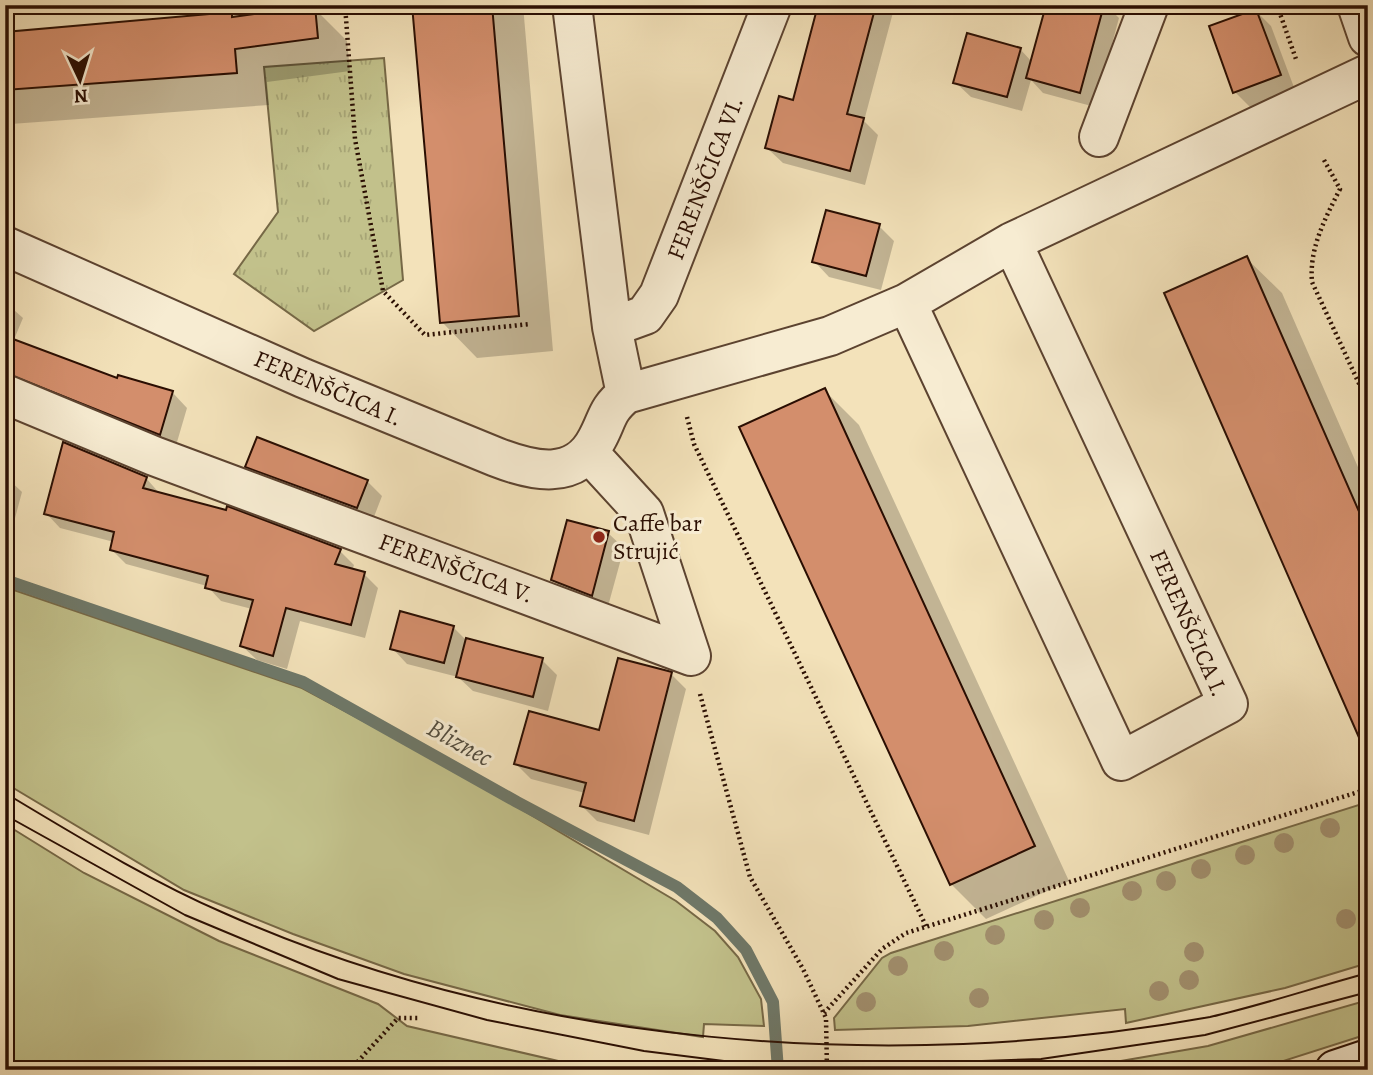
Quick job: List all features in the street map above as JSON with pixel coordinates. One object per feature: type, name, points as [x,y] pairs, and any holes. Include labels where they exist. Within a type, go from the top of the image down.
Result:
[{"type":"street","points":[[572,5],[612,327],[626,394]]},
{"type":"street","name":"FERENŠČICA VI.","points":[[612,327],[645,315],[659,295],[772,5]]},
{"type":"street","points":[[1099,137],[1149,5]]},
{"type":"street","points":[[1357,5],[1368,37]]},
{"type":"street","points":[[691,656],[644,513],[589,453],[607,412],[626,394],[830,336],[907,303],[1012,242],[1368,74]]},
{"type":"street","name":"FERENŠČICA I.","points":[[907,303],[1121,761],[1228,704],[1012,242]]},
{"type":"street","name":"FERENŠČICA I.","points":[[5,246],[290,373],[522,467],[558,471],[589,453]]},
{"type":"street","name":"FERENŠČICA V.","points":[[5,394],[154,456],[691,656]]},
{"type":"street","points":[[1335,1070],[1368,1059]]},
{"type":"path","points":[[345,5],[355,139],[383,291],[425,335],[530,324]]},
{"type":"path","points":[[1277,5],[1301,74]]},
{"type":"path","points":[[1324,160],[1340,189],[1321,227],[1310,262],[1312,282],[1368,404]]},
{"type":"path","points":[[684,408],[694,444],[926,926]]},
{"type":"path","points":[[691,656],[712,748],[750,877],[803,969],[824,1013],[827,1070]]},
{"type":"path","points":[[824,1013],[882,949],[906,933],[1368,789]]},
{"type":"path","points":[[350,1070],[398,1018],[419,1018]]},
{"type":"green space","points":[[384,58],[403,280],[314,331],[234,274],[278,212],[264,67]]},
{"type":"green space","points":[[5,587],[302,688],[455,770],[676,901],[715,931],[738,957],[761,999],[764,1026],[704,1024],[703,1037],[560,1015],[404,974],[293,934],[184,890],[5,783]]},
{"type":"green space","points":[[1368,802],[1368,963],[1285,988],[1126,1023],[1125,1009],[968,1026],[835,1030],[834,1018],[882,958],[891,953]]},
{"type":"green space","points":[[5,824],[84,873],[219,941],[378,1004],[407,1026],[597,1070],[5,1070]]},
{"type":"green space","points":[[1368,1000],[1368,1034],[1255,1070],[1018,1070],[1115,1062],[1208,1046]]},
{"type":"building","points":[[412,5],[492,5],[519,316],[440,323]]},
{"type":"building","points":[[818,5],[876,5],[847,114],[864,118],[850,171],[765,148],[779,96],[793,100]]},
{"type":"building","points":[[1046,5],[1104,5],[1080,93],[1026,78]]},
{"type":"building","points":[[315,6],[318,38],[235,49],[237,73],[5,90],[5,32],[232,12],[232,17]]},
{"type":"building","points":[[1256,9],[1281,75],[1233,93],[1209,26]]},
{"type":"building","points":[[967,33],[1021,48],[1007,97],[953,83]]},
{"type":"building","points":[[826,210],[880,224],[866,276],[812,262]]},
{"type":"building","points":[[1247,256],[1368,532],[1368,758],[1164,293]]},
{"type":"building","points":[[5,336],[117,378],[118,375],[173,391],[160,435],[5,373]]},
{"type":"building","points":[[825,388],[1035,846],[950,885],[739,427]]},
{"type":"building","points":[[257,437],[368,480],[357,508],[245,467]]},
{"type":"building","points":[[63,442],[147,477],[143,488],[226,510],[227,506],[341,549],[335,564],[365,572],[351,625],[286,608],[273,656],[240,646],[253,600],[205,588],[208,576],[110,550],[114,532],[44,514]]},
{"type":"building","points":[[567,520],[609,531],[592,596],[551,580]]},
{"type":"building","points":[[400,611],[454,626],[444,663],[390,649]]},
{"type":"building","points":[[466,638],[543,658],[533,697],[456,677]]},
{"type":"building","points":[[618,658],[672,672],[634,821],[580,806],[586,783],[514,764],[529,711],[599,730]]},
{"type":"waterway","name":"Bliznec","points":[[5,580],[303,682],[517,802],[677,887],[717,918],[746,950],[773,1002],[778,1070]]},
{"type":"tram line","points":[[5,793],[168,886],[224,913],[339,958],[459,994],[583,1020],[709,1037],[836,1045],[963,1044],[1088,1035],[1210,1017],[1368,973]]},
{"type":"tram line","points":[[5,815],[185,915],[338,979],[487,1020],[644,1051],[764,1066],[807,1067],[1041,1059],[1205,1035],[1368,992]]},
{"type":"place","name":"Caffe bar Strujić","points":[[599,537]]}]
